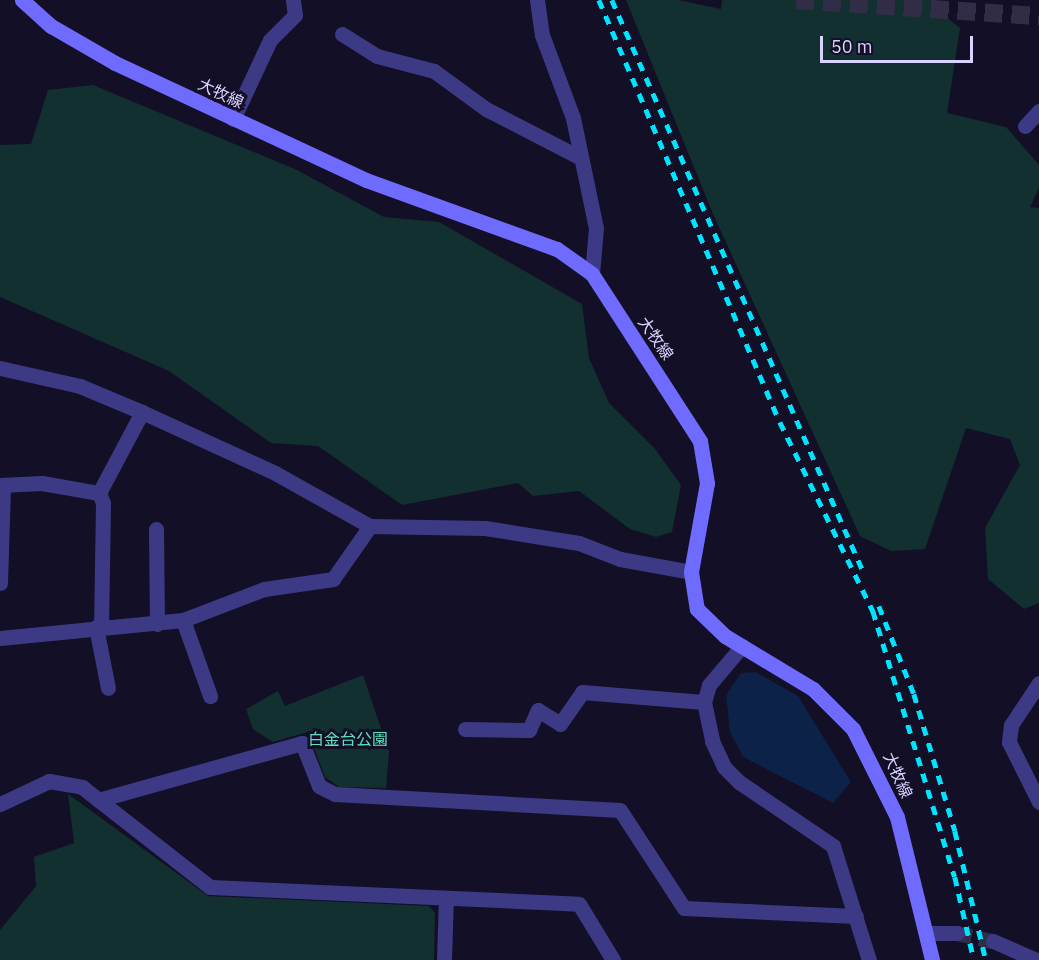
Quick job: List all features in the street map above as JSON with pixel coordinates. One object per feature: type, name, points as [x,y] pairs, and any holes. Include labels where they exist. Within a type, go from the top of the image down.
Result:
[{"type":"street","name":"大牧線","points":[[22,0],[84,47],[398,194],[557,249],[592,274],[700,441],[706,506],[691,572],[697,609],[742,646],[813,689],[853,729],[897,817],[932,960]]},
{"type":"street","points":[[233,118],[270,40],[295,15],[293,0]]},
{"type":"street","points":[[537,0],[542,35],[573,118],[596,228],[592,274]]},
{"type":"street","points":[[342,34],[377,56],[434,71],[486,109],[581,158]]},
{"type":"street","points":[[1026,126],[1039,111]]},
{"type":"street","points":[[0,368],[80,386],[142,412],[264,468],[370,526],[485,528],[579,543],[620,559],[691,572]]},
{"type":"street","points":[[108,688],[98,627],[103,503],[99,493],[142,412]]},
{"type":"street","points":[[0,583],[2,485],[42,483],[99,493]]},
{"type":"street","points":[[0,638],[183,620],[264,589],[333,579],[370,526]]},
{"type":"street","points":[[156,529],[157,624]]},
{"type":"street","points":[[183,620],[210,696]]},
{"type":"street","points":[[742,646],[722,664],[704,702],[724,767],[833,846],[869,960]]},
{"type":"street","points":[[1039,683],[1011,725],[1009,741],[1039,802]]},
{"type":"street","points":[[465,729],[529,730],[538,710],[560,724],[582,692],[704,702]]},
{"type":"street","points":[[98,800],[302,743],[319,786],[335,794],[620,810],[684,908],[856,916]]},
{"type":"street","points":[[0,804],[49,781],[82,787],[210,887],[579,904],[613,960]]},
{"type":"street","points":[[444,960],[446,898]]},
{"type":"street","points":[[927,933],[957,933]]},
{"type":"street","points":[[993,941],[1036,960]]},
{"type":"green space","points":[[626,0],[678,0],[721,9],[722,0],[935,0],[934,7],[960,28],[947,113],[1006,127],[1039,165],[1039,188],[1030,207],[1039,208],[1039,603],[1024,609],[988,579],[985,528],[1020,465],[1010,439],[966,428],[925,549],[891,551],[860,536],[713,214]]},
{"type":"green space","points":[[93,85],[297,170],[384,217],[439,222],[582,304],[589,358],[609,403],[655,449],[681,485],[672,532],[656,537],[630,529],[579,491],[533,496],[518,483],[402,505],[318,446],[271,443],[169,371],[0,297],[0,145],[31,144],[48,90]]},
{"type":"green space","name":"白金台公園","points":[[363,675],[389,752],[386,788],[339,787],[325,777],[308,732],[273,742],[253,729],[246,709],[278,691],[285,706]]},
{"type":"green space","points":[[68,794],[208,896],[429,906],[435,913],[434,960],[0,960],[0,930],[36,886],[34,857],[74,843]]},
{"type":"water","points":[[756,672],[798,696],[851,782],[833,803],[743,757],[730,732],[726,695],[741,673]]},
{"type":"tunnel","points":[[796,0],[1039,16]]},
{"type":"tunnel","points":[[957,933],[993,941]]},
{"type":"railway","points":[[599,0],[780,422],[873,611],[955,877],[974,960]]},
{"type":"railway","points":[[612,0],[863,571]]},
{"type":"railway","points":[[879,606],[914,694],[955,831],[986,960]]}]
